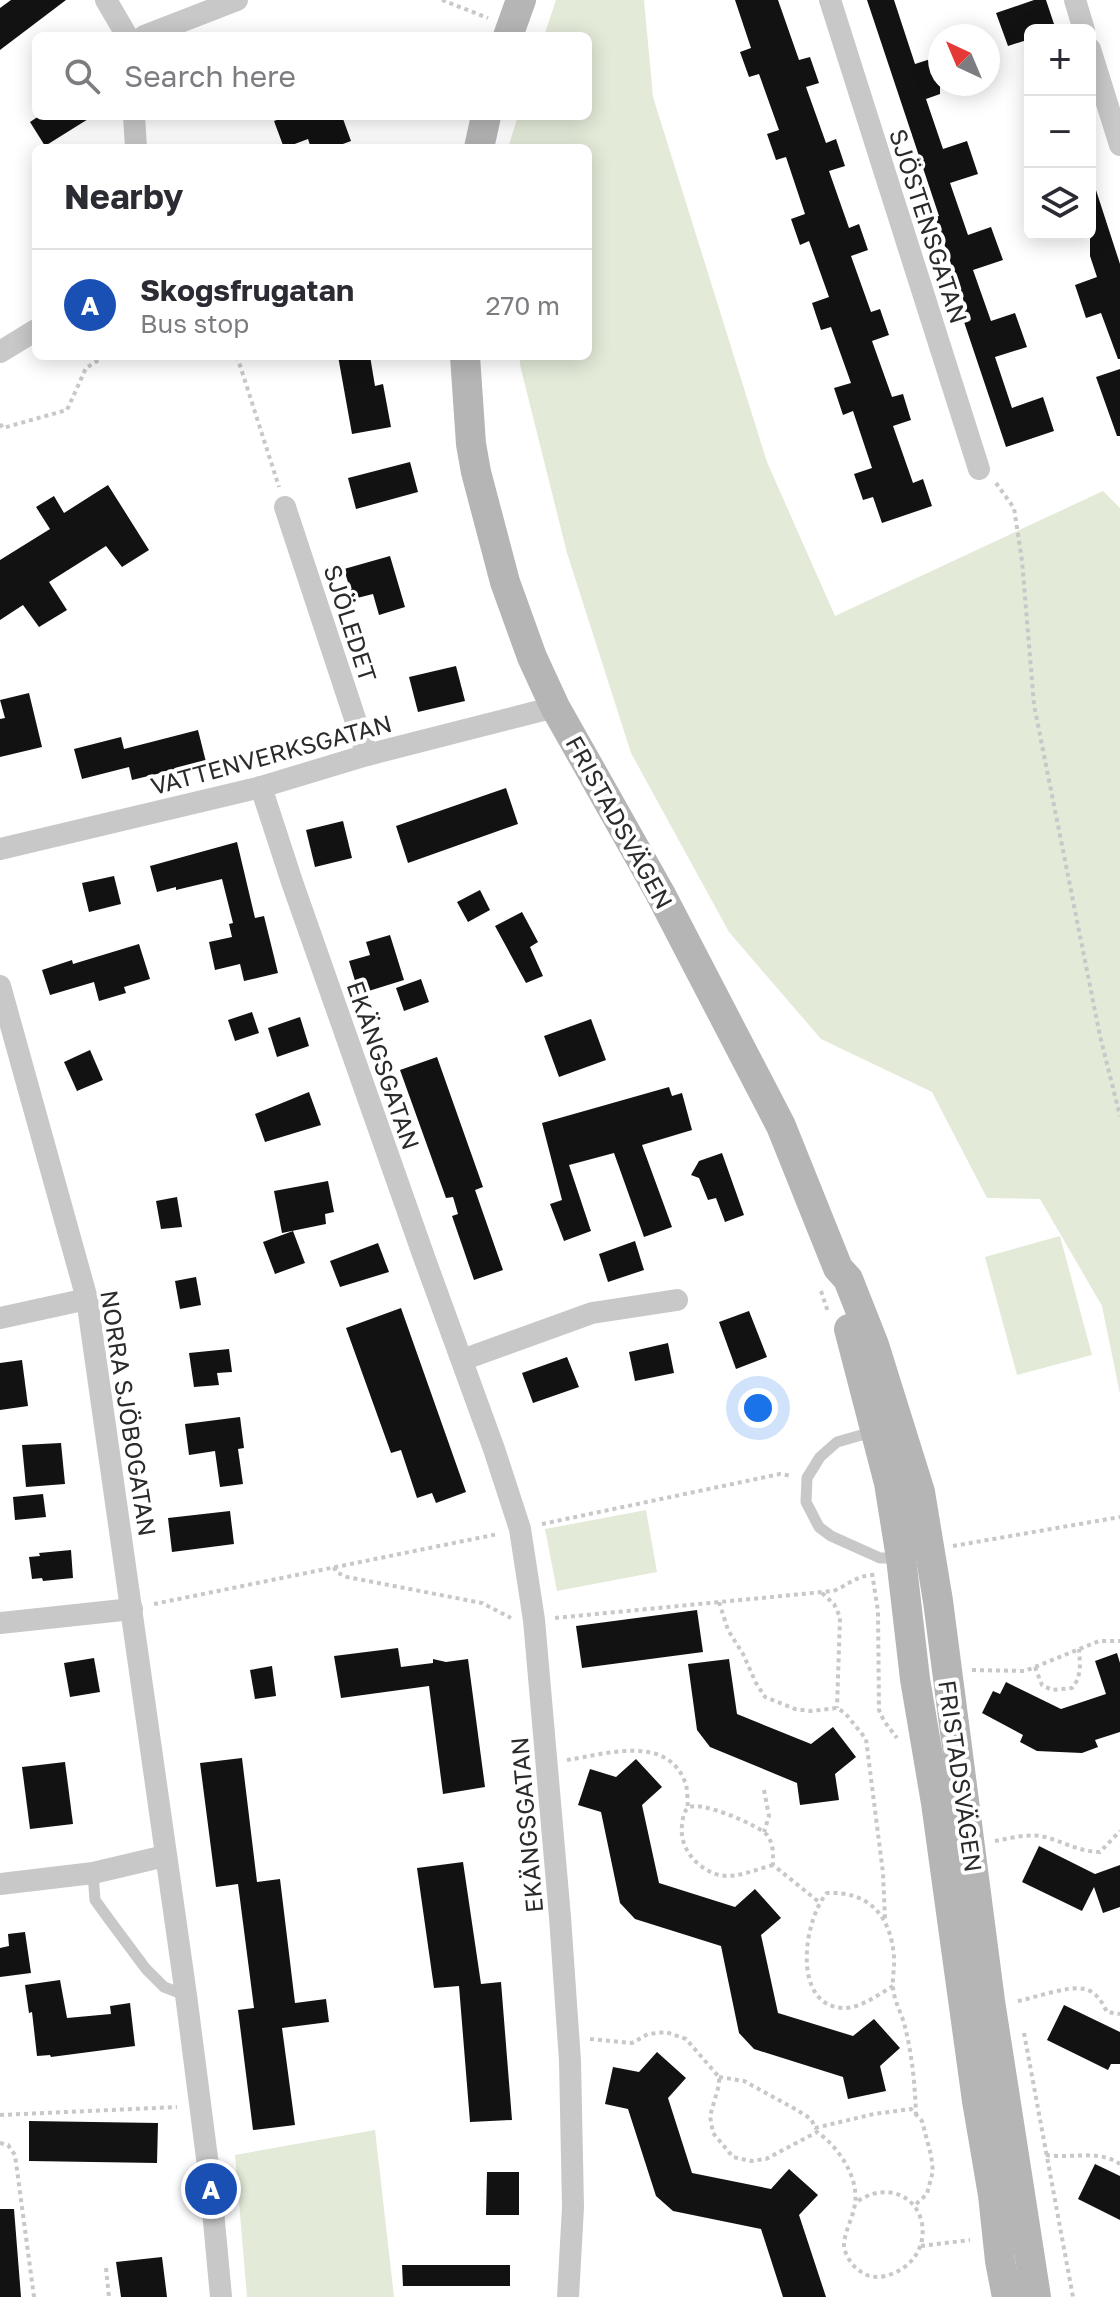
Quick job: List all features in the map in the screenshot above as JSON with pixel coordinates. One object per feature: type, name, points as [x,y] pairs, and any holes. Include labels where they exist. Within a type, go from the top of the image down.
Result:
[{"type":"street","points":[[106,0],[125,32]]},
{"type":"street","points":[[154,32],[237,0]]},
{"type":"street","name":"SJÖSTENSGATAN","points":[[830,0],[979,469]]},
{"type":"street","points":[[1075,0],[1082,24]]},
{"type":"street","points":[[1096,68],[1120,145]]},
{"type":"street","points":[[134,120],[136,144]]},
{"type":"street","points":[[480,144],[485,120]]},
{"type":"street","points":[[0,352],[32,332]]},
{"type":"street","name":"FRISTADSVÄGEN","points":[[465,360],[471,444],[491,534],[527,642],[555,707],[660,893],[797,1161],[829,1277],[837,1285],[889,1483],[914,1556],[990,2001],[1036,2297]]},
{"type":"street","name":"SJÖLEDET","points":[[285,507],[367,755]]},
{"type":"street","name":"VATTENVERKSGATAN","points":[[0,849],[261,787],[367,755],[555,707]]},
{"type":"street","name":"EKÄNGSGATAN","points":[[261,787],[520,1529],[534,1620],[568,2036],[573,2207],[568,2297]]},
{"type":"street","name":"NORRA SJÖBOGATAN","points":[[0,986],[8,1038],[87,1299],[186,1995],[211,2189],[221,2297]]},
{"type":"street","name":"FRISTADSVÄGEN","points":[[829,1277],[848,1279],[890,1393],[920,1492],[914,1556],[915,1679],[936,1803],[1007,2297]]},
{"type":"street","points":[[0,1318],[87,1299]]},
{"type":"street","points":[[462,1360],[592,1313],[677,1300]]},
{"type":"street","points":[[0,1623],[132,1609]]},
{"type":"street","points":[[0,1884],[93,1873],[165,1856]]},
{"type":"lane","points":[[876,1430],[837,1442],[820,1457],[807,1478],[806,1502],[819,1527],[831,1536],[914,1556]]},
{"type":"lane","points":[[93,1873],[95,1900],[146,1969],[164,1987],[186,1995]]},
{"type":"path","points":[[442,0],[513,21]]},
{"type":"path","points":[[0,424],[3,428],[67,410],[86,368],[99,360]]},
{"type":"path","points":[[238,360],[285,507]]},
{"type":"path","points":[[979,469],[1000,486],[1014,508],[1022,561],[1034,705],[1100,1036],[1120,1116]]},
{"type":"path","points":[[828,1313],[829,1277]]},
{"type":"path","points":[[132,1609],[780,1474],[807,1478]]},
{"type":"path","points":[[334,1567],[336,1572],[347,1577],[482,1603],[509,1618],[534,1620],[821,1592],[844,1587],[861,1575],[871,1575],[914,1556],[953,1546],[1120,1517]]},
{"type":"path","points":[[871,1575],[878,1611]]},
{"type":"path","points":[[821,1592],[834,1604],[840,1617],[837,1708]]},
{"type":"path","points":[[719,1602],[728,1630],[765,1697],[795,1709],[837,1708],[845,1713],[866,1739],[883,1873],[885,1921]]},
{"type":"path","points":[[970,1670],[1025,1671],[1099,1641],[1120,1641]]},
{"type":"path","points":[[1035,1667],[1042,1685],[1052,1690],[1072,1688],[1078,1681],[1080,1671],[1079,1649]]},
{"type":"path","points":[[546,1764],[629,1751],[650,1752],[665,1757],[676,1767],[686,1784],[688,1807]]},
{"type":"path","points":[[764,1790],[769,1816],[764,1832]]},
{"type":"path","points":[[701,1806],[764,1832],[773,1846],[773,1865],[735,1877],[719,1875],[705,1868],[690,1855],[681,1841],[684,1813],[688,1807],[701,1806]]},
{"type":"path","points":[[997,1852],[995,1841],[1028,1835],[1043,1836],[1086,1852],[1100,1852],[1119,1832],[1120,1823]]},
{"type":"path","points":[[773,1865],[819,1902]]},
{"type":"path","points":[[893,1986],[871,2000],[842,2008],[826,2003],[816,1994],[806,1974],[812,1927],[819,1902],[827,1893],[860,1898],[877,1910],[890,1928],[895,1959],[893,1986],[915,2075],[916,2115]]},
{"type":"path","points":[[1016,1994],[1018,2001],[1085,1989],[1099,1997],[1107,2012],[1120,2014]]},
{"type":"path","points":[[1023,2028],[1073,2297]]},
{"type":"path","points":[[568,2036],[632,2043],[648,2034],[666,2032],[686,2039],[719,2077],[744,2081],[811,2119],[816,2130],[844,2162],[856,2186],[856,2202],[844,2250],[850,2261],[860,2271],[873,2277],[886,2277],[899,2272],[919,2252],[924,2237],[923,2224],[912,2201],[885,2193],[873,2194],[856,2202]]},
{"type":"path","points":[[719,2077],[710,2116],[713,2133],[733,2157],[751,2161],[766,2159],[816,2130],[874,2114],[911,2109],[922,2121],[933,2171],[927,2194],[915,2206]]},
{"type":"path","points":[[0,2115],[200,2106]]},
{"type":"path","points":[[0,2143],[8,2145],[15,2155],[34,2297]]},
{"type":"path","points":[[1046,2155],[1065,2158],[1095,2155],[1120,2164]]},
{"type":"path","points":[[921,2246],[971,2240]]},
{"type":"path","points":[[106,2268],[109,2297]]},
{"type":"green space","points":[[556,0],[644,0],[653,97],[767,462],[835,616],[1103,491],[1120,508],[1120,1394],[1102,1306],[1040,1199],[987,1198],[932,1092],[821,1039],[729,932],[631,753],[567,553],[520,365],[520,360],[592,360],[592,144],[509,144],[517,120],[592,120],[592,32],[545,32]]},
{"type":"green space","points":[[1060,1236],[1092,1355],[1017,1375],[985,1257]]},
{"type":"green space","points":[[646,1510],[657,1572],[557,1591],[545,1529]]},
{"type":"green space","points":[[375,2130],[394,2297],[247,2297],[235,2155]]},
{"type":"building","points":[[11,0],[66,0],[0,50],[0,8]]},
{"type":"building","points":[[735,0],[778,0],[799,60],[810,57],[819,83],[806,87],[826,143],[836,139],[845,166],[829,171],[849,228],[859,224],[868,250],[851,256],[871,312],[880,309],[889,335],[872,341],[892,397],[903,394],[911,420],[893,426],[913,483],[923,479],[932,506],[882,523],[873,497],[863,500],[854,474],[872,468],[853,411],[843,415],[834,388],[851,383],[831,327],[821,330],[812,303],[829,297],[809,241],[800,245],[791,219],[805,214],[786,157],[776,160],[767,134],[779,130],[759,74],[749,77],[740,52],[751,48]]},
{"type":"building","points":[[867,0],[894,0],[915,64],[928,60],[928,96],[934,96],[926,99],[943,149],[967,141],[978,174],[950,183],[968,235],[991,227],[1003,260],[973,270],[991,321],[1015,313],[1027,347],[995,357],[1012,408],[1043,397],[1054,431],[1006,447],[958,304],[964,302],[935,217],[939,216]]},
{"type":"building","points":[[1034,0],[1046,0],[1054,24],[1024,24],[1024,41],[1008,46],[996,13]]},
{"type":"building","points":[[87,120],[48,144],[44,144],[30,122]]},
{"type":"building","points":[[343,120],[351,141],[343,144],[310,144],[308,139],[283,144],[274,121]]},
{"type":"building","points":[[1096,190],[1120,264],[1120,359],[1101,313],[1086,318],[1075,285],[1097,277],[1090,256],[1090,240],[1096,240]]},
{"type":"building","points":[[339,360],[371,360],[375,386],[383,384],[391,427],[352,434]]},
{"type":"building","points":[[1120,369],[1120,436],[1117,436],[1096,377]]},
{"type":"building","points":[[410,462],[418,492],[356,509],[348,478]]},
{"type":"building","points":[[108,485],[149,550],[122,567],[106,546],[49,582],[67,610],[39,627],[23,605],[0,620],[0,560],[50,529],[36,507],[54,496],[64,513]]},
{"type":"building","points":[[390,556],[405,607],[379,615],[373,594],[353,599],[344,569]]},
{"type":"building","points":[[456,666],[465,701],[418,712],[409,677]]},
{"type":"building","points":[[29,693],[42,747],[0,757],[0,719],[5,718],[0,700]]},
{"type":"building","points":[[198,730],[206,762],[132,780],[129,767],[82,779],[74,749],[121,737],[124,749]]},
{"type":"building","points":[[506,788],[518,824],[408,863],[396,826]]},
{"type":"building","points":[[343,821],[352,858],[315,867],[306,830]]},
{"type":"building","points":[[237,842],[255,918],[264,916],[278,973],[244,981],[240,964],[215,970],[209,942],[232,937],[229,924],[233,923],[222,879],[157,892],[150,866]]},
{"type":"building","points":[[114,876],[121,904],[89,912],[82,883]]},
{"type":"building","points":[[480,890],[490,910],[468,922],[457,902]]},
{"type":"building","points":[[522,912],[538,942],[530,947],[543,976],[526,983],[495,926]]},
{"type":"building","points":[[390,935],[404,980],[359,994],[349,961],[370,955],[366,942]]},
{"type":"building","points":[[139,944],[150,979],[124,987],[126,993],[99,1001],[94,982],[50,995],[42,970]]},
{"type":"building","points":[[421,979],[429,1002],[404,1011],[396,988]]},
{"type":"building","points":[[252,1012],[259,1033],[235,1041],[228,1020]]},
{"type":"building","points":[[300,1017],[309,1046],[277,1057],[268,1028]]},
{"type":"building","points":[[591,1019],[606,1060],[559,1077],[544,1036]]},
{"type":"building","points":[[90,1050],[103,1080],[77,1091],[64,1062]]},
{"type":"building","points":[[437,1057],[483,1187],[475,1190],[503,1270],[474,1280],[452,1216],[458,1214],[453,1197],[446,1198],[400,1070]]},
{"type":"building","points":[[669,1087],[672,1096],[682,1093],[692,1130],[642,1145],[672,1227],[644,1237],[614,1153],[569,1165],[591,1231],[564,1241],[550,1204],[562,1200],[542,1123]]},
{"type":"building","points":[[309,1092],[321,1125],[265,1142],[255,1114]]},
{"type":"building","points":[[722,1153],[744,1215],[725,1222],[716,1198],[708,1200],[699,1178],[691,1175],[699,1161]]},
{"type":"building","points":[[328,1181],[334,1212],[325,1214],[326,1224],[282,1233],[274,1191]]},
{"type":"building","points":[[177,1197],[182,1227],[161,1229],[156,1201]]},
{"type":"building","points":[[293,1231],[305,1263],[275,1274],[263,1242]]},
{"type":"building","points":[[635,1241],[644,1270],[608,1282],[599,1254]]},
{"type":"building","points":[[378,1243],[389,1272],[340,1287],[330,1261]]},
{"type":"building","points":[[196,1277],[201,1305],[180,1309],[175,1281]]},
{"type":"building","points":[[401,1308],[466,1492],[436,1503],[432,1493],[417,1498],[401,1450],[391,1453],[346,1328]]},
{"type":"building","points":[[749,1311],[767,1357],[736,1369],[719,1322]]},
{"type":"building","points":[[668,1343],[674,1373],[635,1381],[629,1352]]},
{"type":"building","points":[[229,1349],[232,1372],[217,1373],[219,1385],[194,1387],[189,1353]]},
{"type":"building","points":[[567,1357],[579,1387],[533,1403],[522,1373]]},
{"type":"building","points":[[22,1360],[28,1406],[0,1410],[0,1363]]},
{"type":"building","points":[[240,1417],[244,1448],[238,1449],[243,1484],[220,1487],[215,1451],[189,1455],[185,1424]]},
{"type":"building","points":[[61,1443],[65,1484],[26,1487],[22,1445]]},
{"type":"building","points":[[43,1494],[46,1517],[15,1520],[13,1497]]},
{"type":"building","points":[[230,1511],[234,1544],[172,1552],[168,1518]]},
{"type":"building","points":[[71,1550],[73,1578],[32,1579],[29,1557]]},
{"type":"building","points":[[697,1610],[703,1652],[582,1668],[576,1626]]},
{"type":"building","points":[[398,1648],[401,1667],[433,1663],[433,1659],[446,1662],[468,1659],[485,1787],[443,1794],[429,1686],[341,1698],[334,1656]]},
{"type":"building","points":[[1117,1653],[1120,1663],[1120,1732],[1095,1740],[1098,1747],[1082,1753],[1037,1751],[1020,1742],[1023,1735],[982,1713],[993,1691],[1000,1694],[1006,1682],[1061,1709],[1106,1694],[1095,1661]]},
{"type":"building","points":[[94,1658],[100,1692],[70,1697],[64,1663]]},
{"type":"building","points":[[729,1659],[737,1714],[811,1744],[833,1727],[856,1757],[835,1774],[839,1800],[800,1805],[797,1783],[710,1747],[697,1730],[688,1664]]},
{"type":"building","points":[[272,1666],[276,1696],[255,1699],[250,1670]]},
{"type":"building","points":[[242,1758],[257,1882],[280,1879],[295,2003],[326,1999],[329,2022],[282,2028],[295,2125],[253,2130],[238,2010],[254,2008],[238,1884],[216,1887],[200,1763]]},
{"type":"building","points":[[636,1759],[662,1787],[642,1805],[659,1883],[735,1907],[755,1889],[781,1918],[761,1935],[778,2013],[853,2036],[874,2019],[900,2048],[880,2066],[886,2091],[848,2099],[843,2077],[754,2049],[739,2033],[721,1946],[635,1919],[620,1903],[601,1812],[578,1805],[590,1769],[616,1777]]},
{"type":"building","points":[[65,1762],[73,1824],[30,1829],[22,1767]]},
{"type":"building","points":[[1039,1846],[1095,1874],[1120,1865],[1120,1907],[1103,1913],[1094,1887],[1082,1911],[1022,1882]]},
{"type":"building","points":[[463,1862],[481,1984],[501,1982],[512,2120],[470,2122],[459,1986],[434,1988],[417,1868]]},
{"type":"building","points":[[25,1932],[31,1973],[0,1977],[0,1948],[9,1946],[8,1934]]},
{"type":"building","points":[[60,1980],[67,2018],[111,2014],[110,2006],[130,2003],[135,2046],[51,2057],[37,2056],[32,2012],[29,2013],[25,1985]]},
{"type":"building","points":[[1064,2005],[1120,2032],[1120,2064],[1111,2064],[1108,2070],[1047,2040]]},
{"type":"building","points":[[657,2052],[686,2078],[668,2098],[692,2173],[771,2189],[789,2169],[818,2195],[799,2215],[826,2297],[783,2297],[761,2229],[673,2211],[656,2196],[628,2109],[605,2104],[613,2067],[639,2072]]},
{"type":"building","points":[[29,2121],[158,2123],[157,2163],[29,2161]]},
{"type":"building","points":[[1095,2164],[1120,2176],[1120,2220],[1078,2199]]},
{"type":"building","points":[[487,2172],[519,2172],[519,2215],[486,2215]]},
{"type":"building","points":[[0,2209],[14,2209],[21,2297],[0,2297]]},
{"type":"building","points":[[162,2257],[167,2297],[121,2297],[116,2262]]},
{"type":"building","points":[[402,2265],[510,2265],[510,2286],[403,2286]]},
{"type":"place","name":"Skogsfrugatan","points":[[211,2189]]}]
